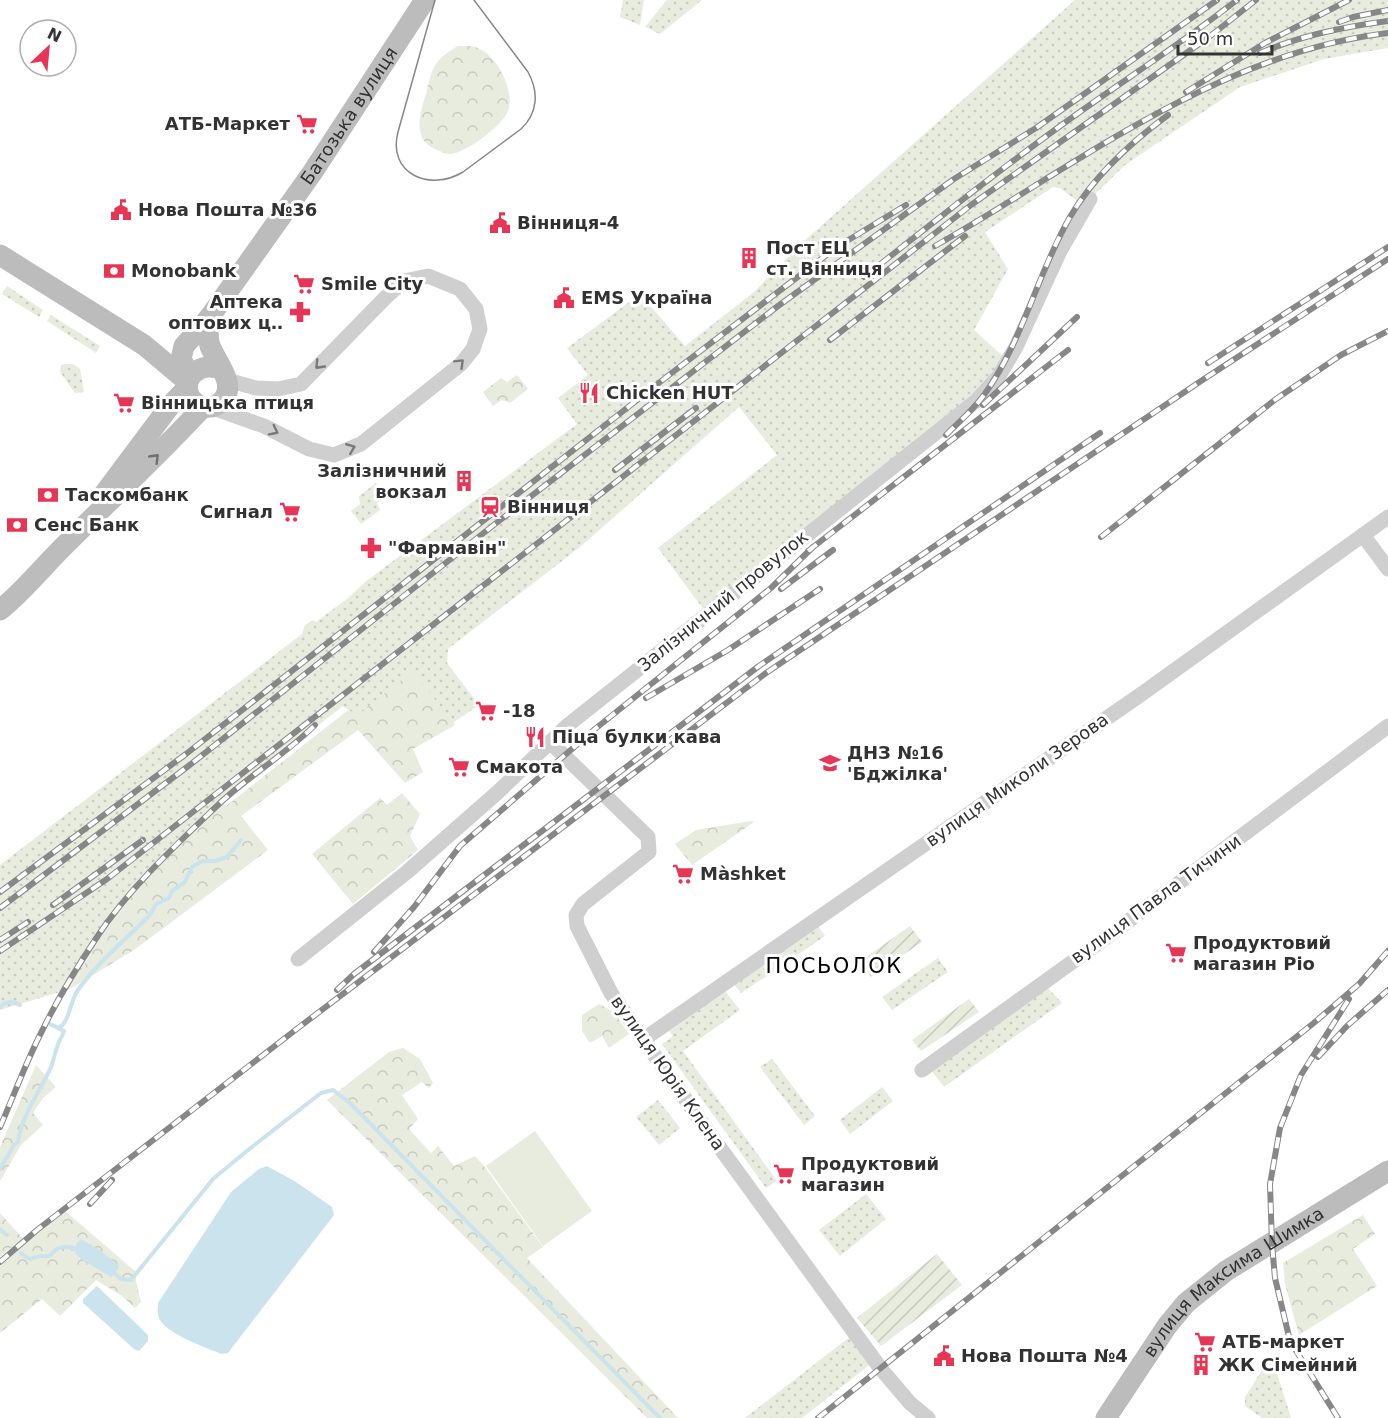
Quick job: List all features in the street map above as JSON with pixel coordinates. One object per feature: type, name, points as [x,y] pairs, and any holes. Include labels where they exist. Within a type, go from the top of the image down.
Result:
[{"type":"main road","name":"Батозька вулиця","points":[[183,346],[209,318],[312,173],[425,0]]},
{"type":"main road","points":[[0,255],[144,345],[188,382]]},
{"type":"main road","points":[[5,599],[68,542],[207,407],[222,402],[226,397],[228,392],[210,345],[209,318]]},
{"type":"main road","points":[[144,345],[163,348],[183,346],[199,351],[222,373]]},
{"type":"main road","points":[[144,345],[164,369],[168,382],[169,407]]},
{"type":"main road","points":[[183,346],[181,359],[192,400],[207,407]]},
{"type":"main road","points":[[68,542],[199,368],[211,366],[222,373]]},
{"type":"main road","name":"вулиця Максима Шимка","points":[[1106,1418],[1167,1326],[1186,1303],[1226,1271],[1388,1171]]},
{"type":"street","name":"Залізничний провулок","points":[[298,959],[407,872],[498,792],[568,725],[976,401],[999,376],[1016,347],[1060,251],[1089,199]]},
{"type":"street","points":[[207,407],[264,426],[309,449],[334,455],[361,444],[461,363],[473,349],[480,328],[476,309],[460,289],[428,276],[404,281],[385,297],[301,384],[278,389],[256,388],[222,373]]},
{"type":"street","name":"вулиця Миколи Зерова","points":[[644,1039],[1143,693],[1388,517]]},
{"type":"street","points":[[1363,535],[1388,568]]},
{"type":"street","name":"вулиця Павла Тичини","points":[[922,1070],[1107,937],[1388,726]]},
{"type":"street","name":"вулиця Юрія Клена","points":[[550,742],[648,837],[649,852],[583,904],[576,915],[577,926],[611,993],[881,1369],[910,1403],[928,1418]]},
{"type":"green space","points":[[623,0],[644,0],[640,25],[620,17]]},
{"type":"green space","points":[[667,0],[702,0],[660,34],[645,27]]},
{"type":"green space","points":[[1075,0],[1388,0],[1388,48],[1324,59],[1240,87],[1125,165],[1090,199],[1085,207],[1060,188],[1053,187],[985,232],[1008,269],[974,330],[1008,361],[996,379],[707,614],[658,548],[777,455],[739,407],[580,547],[448,649],[447,663],[479,705],[444,729],[360,720],[343,706],[222,801],[153,869],[101,937],[70,989],[0,1010],[0,865],[302,634],[305,625],[313,620],[316,622],[365,582],[577,424],[558,398],[588,375],[567,348],[640,294],[685,346],[754,292],[803,242]]},
{"type":"green space","points":[[458,46],[478,48],[493,59],[503,74],[510,100],[506,115],[493,130],[465,149],[449,154],[431,147],[421,135],[419,127],[421,111],[434,67],[444,55]]},
{"type":"green space","points":[[7,286],[43,310],[39,317],[2,294]]},
{"type":"green space","points":[[51,315],[100,346],[96,353],[47,321]]},
{"type":"green space","points":[[73,364],[80,369],[84,392],[75,393],[60,372],[61,365]]},
{"type":"green space","points":[[517,375],[528,389],[510,403],[502,400],[493,406],[483,392],[501,378],[507,382]]},
{"type":"green space","points":[[376,483],[386,495],[377,503],[380,510],[361,524],[351,511],[360,504],[359,496]]},
{"type":"green space","points":[[413,671],[455,725],[413,749],[423,772],[405,783],[358,730],[241,816],[268,850],[134,950],[70,989],[101,937],[153,869],[222,801],[226,806],[347,711],[361,712]]},
{"type":"green space","points":[[402,793],[420,814],[410,836],[418,850],[353,904],[312,854],[380,798],[387,805]]},
{"type":"green space","points":[[754,822],[692,865],[675,844],[696,830]]},
{"type":"green space","points":[[817,925],[825,936],[784,964],[776,955]]},
{"type":"green space","points":[[910,926],[922,942],[871,977],[859,962]]},
{"type":"green space","points":[[772,958],[779,968],[741,993],[734,984]]},
{"type":"green space","points":[[938,958],[948,972],[892,1010],[882,997]]},
{"type":"green space","points":[[1047,987],[1062,1003],[944,1087],[931,1070]]},
{"type":"green space","points":[[725,991],[740,1010],[683,1051],[777,1181],[766,1188],[662,1044],[673,1036],[669,1031]]},
{"type":"green space","points":[[969,999],[979,1012],[921,1051],[912,1040]]},
{"type":"green space","points":[[599,1004],[614,1012],[629,1034],[609,1048],[602,1036],[589,1042],[582,1031],[582,1015]]},
{"type":"green space","points":[[403,1048],[420,1059],[433,1083],[429,1088],[422,1082],[402,1095],[418,1119],[409,1129],[431,1153],[438,1146],[454,1166],[475,1156],[543,1247],[527,1258],[678,1418],[647,1418],[327,1100],[389,1052]]},
{"type":"green space","points":[[772,1059],[815,1116],[804,1125],[760,1067]]},
{"type":"green space","points":[[36,1065],[56,1087],[43,1098],[33,1113],[43,1125],[21,1145],[0,1181],[0,1147]]},
{"type":"green space","points":[[882,1087],[893,1101],[850,1134],[840,1120]]},
{"type":"green space","points":[[658,1100],[680,1128],[659,1145],[636,1117]]},
{"type":"green space","points":[[535,1131],[592,1211],[543,1246],[486,1166]]},
{"type":"green space","points":[[866,1194],[886,1219],[840,1256],[819,1230]]},
{"type":"green space","points":[[65,1211],[136,1272],[141,1302],[135,1308],[122,1296],[96,1280],[60,1316],[42,1299],[0,1333],[0,1266],[16,1252],[12,1247],[0,1257],[0,1213],[26,1242]]},
{"type":"green space","points":[[1363,1215],[1375,1234],[1353,1249],[1377,1286],[1299,1335],[1285,1284],[1283,1263]]},
{"type":"green space","points":[[937,1254],[962,1285],[881,1346],[857,1318]]},
{"type":"green space","points":[[851,1336],[872,1363],[802,1418],[745,1418]]},
{"type":"green space","points":[[1271,1366],[1276,1370],[1291,1418],[1262,1418],[1245,1406],[1245,1397],[1264,1367]]},
{"type":"water","points":[[267,1166],[296,1182],[332,1207],[334,1215],[228,1353],[221,1354],[169,1329],[159,1318],[158,1303],[231,1192],[259,1169]]},
{"type":"water","points":[[81,1239],[100,1250],[119,1266],[111,1277],[75,1253],[76,1244]]},
{"type":"water","points":[[97,1286],[148,1335],[148,1341],[139,1351],[83,1303],[83,1299]]},
{"type":"waterway","points":[[59,1028],[65,1021],[75,995],[86,980],[103,960],[150,915],[156,904],[169,898],[172,891],[185,882],[192,867],[202,861],[215,861],[227,857],[241,840]]},
{"type":"waterway","points":[[0,1007],[10,1002],[20,1005]]},
{"type":"waterway","points":[[0,1169],[18,1142],[23,1122],[51,1067],[64,1031],[50,1024]]},
{"type":"waterway","points":[[113,1272],[121,1279],[131,1280],[213,1179],[321,1093],[333,1090],[351,1104],[660,1418]]},
{"type":"waterway","points":[[0,1229],[7,1235]]},
{"type":"waterway","points":[[21,1253],[31,1259],[50,1256],[63,1247],[78,1250]]},
{"type":"tram line","points":[[435,0],[398,132],[396,147],[399,159],[405,168],[414,175],[437,180],[450,178],[463,172],[521,129],[534,109],[534,87],[528,72],[474,0]]},
{"type":"railway","points":[[0,908],[191,764],[495,524],[778,306],[954,179],[1036,128],[1217,0]]},
{"type":"railway","points":[[864,277],[963,199],[1085,108],[1237,0]]},
{"type":"railway","points":[[0,951],[107,879],[971,205],[1209,37],[1256,0]]},
{"type":"railway","points":[[1186,92],[1265,43],[1349,0]]},
{"type":"railway","points":[[1339,22],[1388,10]]},
{"type":"railway","points":[[1260,53],[1323,32],[1388,21]]},
{"type":"railway","points":[[935,246],[1152,116],[1208,88],[1266,63],[1326,45],[1388,33]]},
{"type":"railway","points":[[946,435],[971,411],[998,374],[1020,330],[1058,239],[1080,202],[1114,161],[1168,115]]},
{"type":"railway","points":[[0,892],[186,754],[669,375],[837,247],[906,205]]},
{"type":"railway","points":[[830,340],[965,236]]},
{"type":"railway","points":[[1208,363],[1388,247]]},
{"type":"railway","points":[[0,1262],[37,1230],[298,1028],[766,673],[1204,379],[1388,259]]},
{"type":"railway","points":[[983,405],[1077,317]]},
{"type":"railway","points":[[1101,537],[1276,399],[1341,355],[1388,331]]},
{"type":"railway","points":[[808,551],[1068,350]]},
{"type":"railway","points":[[615,470],[696,408]]},
{"type":"railway","points":[[337,990],[354,974],[759,666],[1100,433]]},
{"type":"railway","points":[[374,952],[414,907],[460,846],[595,729],[771,588],[813,547]]},
{"type":"railway","points":[[781,589],[833,550]]},
{"type":"railway","points":[[646,698],[728,650],[820,589]]},
{"type":"railway","points":[[0,1127],[31,1055],[61,995],[97,937],[124,901],[187,834],[220,803],[315,725]]},
{"type":"railway","points":[[53,905],[143,840]]},
{"type":"railway","points":[[0,940],[28,922]]},
{"type":"railway","points":[[818,1418],[1315,1022],[1359,984],[1388,951]]},
{"type":"railway","points":[[1318,1057],[1348,1025],[1388,990]]},
{"type":"railway","points":[[1338,1418],[1290,1341],[1275,1278],[1270,1184],[1280,1128],[1301,1075],[1349,999]]},
{"type":"railway","points":[[90,1204],[112,1180]]},
{"type":"place","name":"АТБ-Маркет","points":[[307,124]]},
{"type":"place","name":"Нова Пошта №36","points":[[121,210]]},
{"type":"place","name":"Вінниця-4","points":[[500,223]]},
{"type":"place","name":"Пост ЕЦ ст. Вінниця","points":[[749,258]]},
{"type":"place","name":"Monobank","points":[[114,271]]},
{"type":"place","name":"Smile City","points":[[304,284]]},
{"type":"place","name":"EMS Україна","points":[[564,298]]},
{"type":"place","name":"Аптека оптових ц‥","points":[[300,312]]},
{"type":"place","name":"Chicken HUT","points":[[589,393]]},
{"type":"place","name":"Вінницька птиця","points":[[124,403]]},
{"type":"place","name":"Залізничний вокзал","points":[[464,481]]},
{"type":"place","name":"Таскомбанк","points":[[48,495]]},
{"type":"place","name":"Вінниця","points":[[490,507]]},
{"type":"place","name":"Сигнал","points":[[290,512]]},
{"type":"place","name":"Сенс Банк","points":[[17,525]]},
{"type":"place","name":"\"Фармавін\"","points":[[371,548]]},
{"type":"place","name":"-18","points":[[486,711]]},
{"type":"place","name":"Піца булки кава","points":[[535,737]]},
{"type":"place","name":"ДНЗ №16 'Бджілка'","points":[[830,763]]},
{"type":"place","name":"Смакота","points":[[459,767]]},
{"type":"place","name":"Màshket","points":[[683,874]]},
{"type":"place","name":"Продуктовий магазин Ріо","points":[[1176,953]]},
{"type":"place","name":"Продуктовий магазин","points":[[784,1174]]},
{"type":"place","name":"АТБ-маркет","points":[[1205,1342]]},
{"type":"place","name":"Нова Пошта №4","points":[[944,1356]]},
{"type":"place","name":"ЖК Сімейний","points":[[1201,1365]]},
{"type":"district","name":"ПОСЬОЛОК","points":[[834,966]]}]
